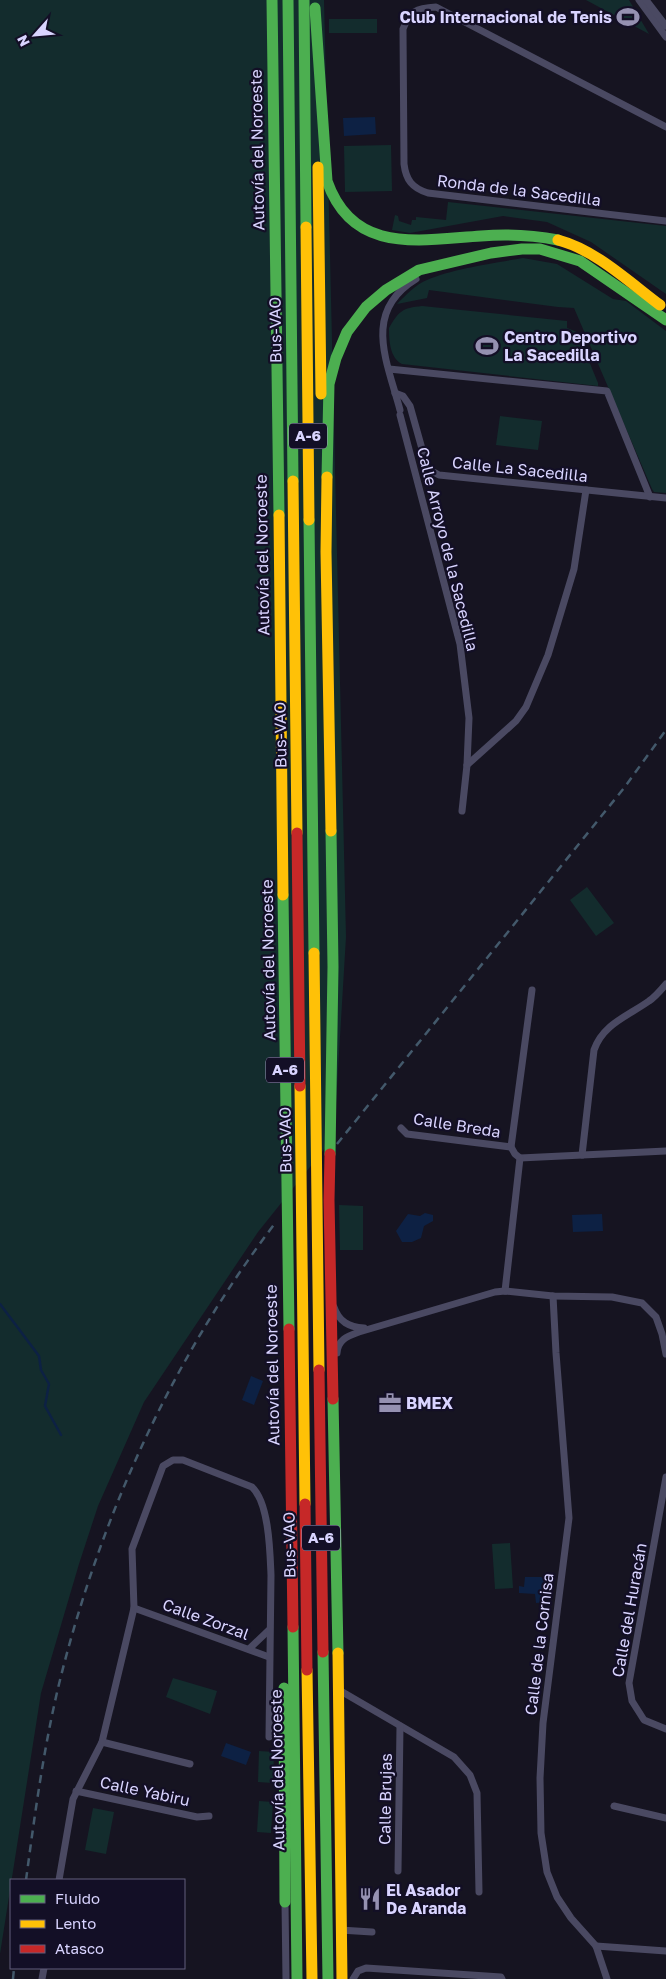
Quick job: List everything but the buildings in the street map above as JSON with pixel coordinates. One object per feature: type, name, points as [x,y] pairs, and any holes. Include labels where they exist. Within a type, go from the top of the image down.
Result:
[{"type":"highway","name":"Autovía del Noroeste","points":[[272,0],[297,1979]]},
{"type":"highway","name":"Bus-VAO","points":[[288,0],[312,1979]]},
{"type":"highway","name":"A-6","points":[[304,0],[328,1979]]},
{"type":"highway","points":[[315,4],[327,181],[334,200],[353,222],[376,236],[405,240],[537,236],[562,242],[585,251],[666,310]]},
{"type":"highway","points":[[315,4],[322,457],[326,552]]},
{"type":"highway","points":[[316,1097],[323,1085],[324,1057],[327,394],[331,372],[342,343],[360,314],[386,290],[419,270],[491,253],[522,248],[540,249],[569,256],[580,261],[606,277],[666,320]]},
{"type":"highway","points":[[327,673],[333,966],[329,1161],[339,1690],[342,1979]]},
{"type":"highway","points":[[285,1902],[284,1588],[291,1578]]},
{"type":"street","points":[[639,0],[666,36]]},
{"type":"street","points":[[646,0],[666,26]]},
{"type":"street","name":"Ronda de la Sacedilla","points":[[666,127],[436,7],[422,8],[409,15],[403,29],[404,164],[410,184],[417,190],[428,193],[666,221]]},
{"type":"street","name":"Calle Arroyo de la Sacedilla","points":[[450,262],[421,276],[396,295],[387,310],[382,331],[382,346],[460,644],[469,718],[467,765],[462,811]]},
{"type":"street","points":[[389,369],[608,391],[650,496]]},
{"type":"street","name":"Calle La Sacedilla","points":[[395,393],[403,396],[410,406],[426,463],[430,470],[439,475],[666,498]]},
{"type":"street","points":[[467,765],[516,720],[526,707],[548,655],[574,569],[586,490]]},
{"type":"street","points":[[582,1155],[594,1050],[597,1041],[602,1033],[615,1022],[650,1000],[666,984]]},
{"type":"street","points":[[532,990],[511,1147],[515,1154],[520,1158],[666,1151]]},
{"type":"street","name":"Calle Breda","points":[[401,1128],[407,1134],[511,1147]]},
{"type":"street","points":[[505,1290],[520,1158]]},
{"type":"street","points":[[331,1275],[334,1303],[338,1316],[344,1323],[349,1325],[369,1328]]},
{"type":"street","points":[[335,1450],[337,1349],[340,1342],[345,1338],[369,1328],[505,1290],[553,1296],[612,1297],[642,1303],[656,1316],[666,1354]]},
{"type":"street","name":"Calle de la Cornisa","points":[[553,1296],[569,1518],[543,1723],[540,1778],[541,1833],[547,1872],[557,1897],[571,1918],[596,1946],[607,1979]]},
{"type":"street","points":[[59,1879],[76,1791],[102,1742],[134,1608],[132,1548],[165,1463],[173,1460],[183,1460],[240,1482],[252,1487],[257,1493],[263,1511],[270,1550],[269,1738]]},
{"type":"street","name":"Calle del Huracán","points":[[666,1477],[629,1683],[632,1701],[644,1720],[666,1729]]},
{"type":"street","name":"Calle Zorzal","points":[[134,1608],[269,1656]]},
{"type":"street","points":[[249,1649],[269,1630]]},
{"type":"street","points":[[339,1690],[454,1757],[470,1775],[478,1793],[478,1892]]},
{"type":"street","points":[[339,1711],[346,1705],[358,1702]]},
{"type":"street","name":"Calle Brujas","points":[[398,1871],[400,1726]]},
{"type":"street","points":[[102,1742],[190,1764]]},
{"type":"street","name":"Calle Yabiru","points":[[76,1791],[197,1816],[209,1816]]},
{"type":"street","points":[[614,1806],[666,1818]]},
{"type":"street","points":[[285,1902],[286,1979]]},
{"type":"street","points":[[340,1930],[372,1932]]},
{"type":"street","points":[[596,1946],[666,1951]]},
{"type":"street","points":[[354,1979],[358,1971],[366,1968],[500,1977],[502,1979]]},
{"type":"green space","points":[[0,0],[324,0],[346,937],[334,1137],[258,1232],[144,1402],[98,1506],[41,1693],[12,1879],[10,1879],[0,1954]]},
{"type":"green space","name":"Club Internacional de Tenis","points":[[586,0],[629,0],[649,34]]},
{"type":"green space","points":[[329,19],[377,19],[377,33],[329,33]]},
{"type":"green space","points":[[391,145],[392,191],[345,192],[344,146]]},
{"type":"green space","points":[[448,202],[666,226],[666,294],[591,242],[547,222],[503,216],[410,233],[392,230],[395,215],[398,216],[399,221],[411,225],[412,220],[416,220],[416,217],[446,220]]},
{"type":"green space","points":[[523,258],[557,264],[613,299],[626,301],[666,331],[666,493],[654,492],[652,489],[574,308],[429,290],[427,298],[397,304],[411,290],[437,276]]},
{"type":"green space","name":"Centro Deportivo La Sacedilla","points":[[422,306],[567,321],[567,328],[577,332],[598,386],[402,364],[395,358],[393,353],[390,344],[389,328],[405,309]]},
{"type":"green space","points":[[500,416],[542,421],[538,450],[496,445]]},
{"type":"green space","points":[[587,887],[614,923],[596,936],[570,900]]},
{"type":"green space","points":[[339,1205],[363,1206],[363,1250],[340,1250]]},
{"type":"green space","points":[[510,1543],[513,1588],[495,1589],[492,1544]]},
{"type":"green space","points":[[173,1678],[217,1691],[210,1714],[166,1697]]},
{"type":"green space","points":[[259,1751],[274,1752],[273,1783],[258,1782]]},
{"type":"green space","points":[[259,1801],[273,1802],[271,1833],[257,1832]]},
{"type":"green space","points":[[93,1808],[114,1812],[106,1854],[85,1850]]},
{"type":"water","points":[[375,117],[376,134],[344,136],[343,118]]},
{"type":"water","points":[[425,1213],[433,1215],[433,1221],[424,1226],[421,1238],[412,1242],[402,1242],[396,1231],[408,1214],[420,1216]]},
{"type":"water","points":[[602,1214],[603,1231],[573,1232],[572,1215]]},
{"type":"water","points":[[251,1376],[263,1381],[254,1405],[242,1400]]},
{"type":"water","points":[[525,1577],[541,1577],[546,1580],[547,1602],[536,1603],[535,1594],[519,1593],[519,1586],[524,1587]]},
{"type":"water","points":[[226,1743],[251,1752],[246,1765],[221,1756]]},
{"type":"waterway","points":[[0,1304],[39,1356],[41,1370],[49,1384],[45,1406],[61,1435]]},
{"type":"railway","points":[[337,1144],[624,788],[666,730]]},
{"type":"railway","points":[[26,1879],[36,1804],[60,1680],[77,1618],[119,1498],[173,1383],[205,1327],[239,1274],[276,1222]]},
{"type":"railway","points":[[13,1979],[14,1969]]},
{"type":"traffic: fast","points":[[272,0],[279,515]]},
{"type":"traffic: fast","points":[[288,0],[293,481]]},
{"type":"traffic: fast","points":[[304,0],[306,227]]},
{"type":"traffic: fast","points":[[315,8],[327,181],[339,205],[353,221],[371,232],[390,238],[434,240],[510,235],[558,240]]},
{"type":"traffic: fast","points":[[327,477],[329,384],[336,358],[347,332],[366,307],[386,290],[419,270],[491,253],[540,249],[580,261],[666,320]]},
{"type":"traffic: fast","points":[[309,520],[314,953]]},
{"type":"traffic: fast","points":[[330,1154],[333,967],[331,831]]},
{"type":"traffic: fast","points":[[283,895],[289,1329]]},
{"type":"traffic: fast","points":[[333,1399],[338,1653]]},
{"type":"traffic: fast","points":[[293,1627],[297,1979]]},
{"type":"traffic: fast","points":[[323,1652],[328,1979]]},
{"type":"traffic: fast","points":[[284,1688],[285,1902]]},
{"type":"traffic: slow","points":[[318,167],[321,394]]},
{"type":"traffic: slow","points":[[306,227],[309,520]]},
{"type":"traffic: slow","points":[[558,240],[586,251],[599,259],[660,305]]},
{"type":"traffic: slow","points":[[327,477],[326,552],[331,831]]},
{"type":"traffic: slow","points":[[293,481],[297,833]]},
{"type":"traffic: slow","points":[[279,515],[283,895]]},
{"type":"traffic: slow","points":[[314,953],[319,1370]]},
{"type":"traffic: slow","points":[[300,1086],[305,1504]]},
{"type":"traffic: slow","points":[[338,1653],[342,1979]]},
{"type":"traffic: slow","points":[[307,1670],[312,1979]]},
{"type":"traffic: jam","points":[[297,833],[300,1086]]},
{"type":"traffic: jam","points":[[330,1154],[329,1200],[333,1399]]},
{"type":"traffic: jam","points":[[289,1329],[293,1627]]},
{"type":"traffic: jam","points":[[319,1370],[323,1652]]},
{"type":"traffic: jam","points":[[305,1504],[307,1670]]},
{"type":"place","name":"Club Internacional de Tenis","points":[[628,17]]},
{"type":"place","name":"Centro Deportivo La Sacedilla","points":[[487,346]]},
{"type":"place","name":"BMEX","points":[[390,1403]]},
{"type":"place","name":"El Asador De Aranda","points":[[370,1899]]}]
